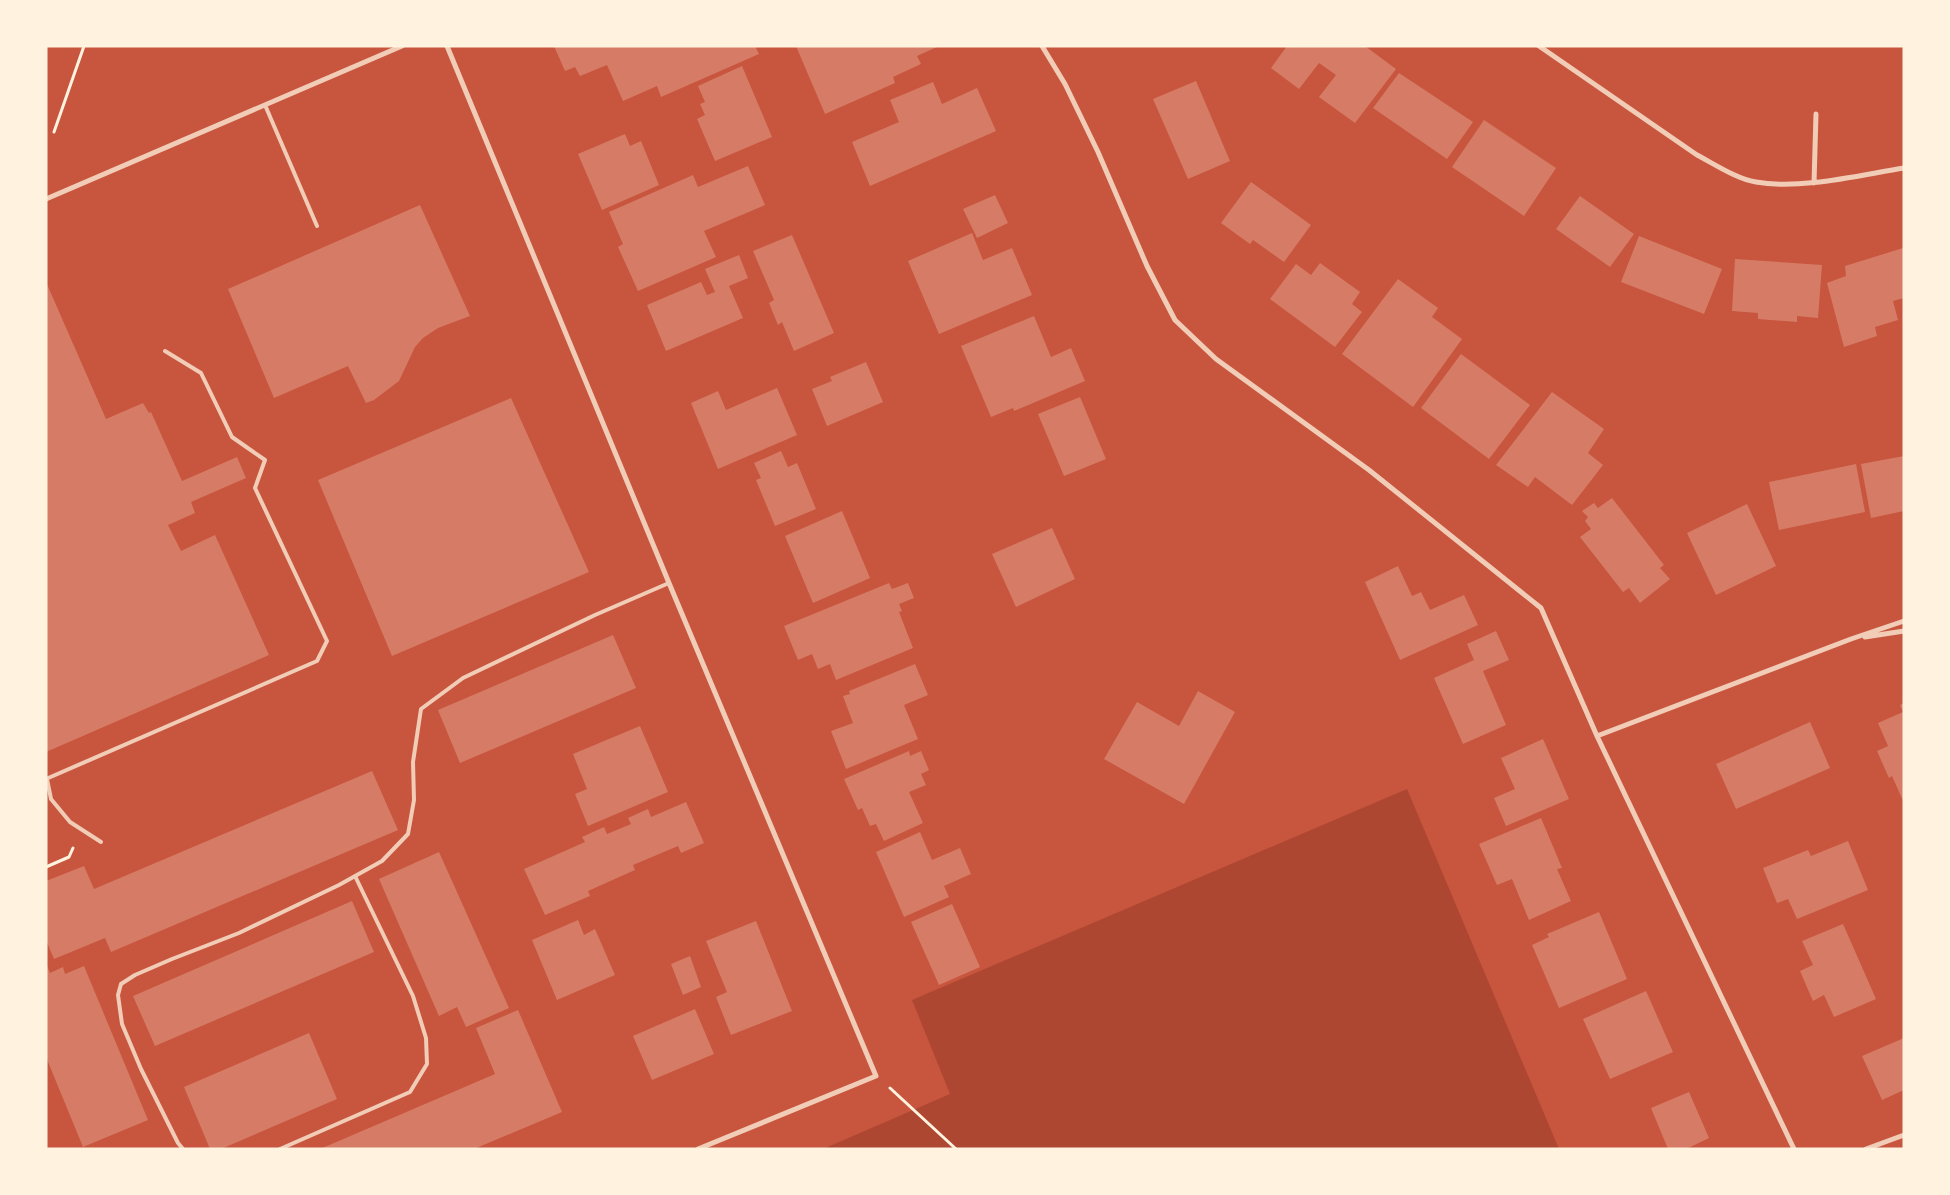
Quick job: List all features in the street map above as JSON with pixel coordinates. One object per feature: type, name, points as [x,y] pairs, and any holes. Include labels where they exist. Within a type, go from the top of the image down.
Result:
[{"type":"street","points":[[46,199],[402,46]]},
{"type":"street","points":[[447,46],[669,583],[876,1076],[698,1149]]},
{"type":"street","points":[[1042,46],[1065,84],[1098,152],[1147,266],[1175,320],[1216,359],[1369,470],[1541,608],[1597,736],[1794,1149]]},
{"type":"street","points":[[1539,46],[1698,155],[1723,169],[1755,182],[1814,183],[1904,168]]},
{"type":"street","points":[[1814,183],[1816,114]]},
{"type":"street","points":[[1597,736],[1851,639],[1904,621]]},
{"type":"street","points":[[1851,639],[1904,631]]},
{"type":"street","points":[[1866,1149],[1904,1135]]},
{"type":"lane","points":[[266,105],[317,226]]},
{"type":"lane","points":[[102,842],[70,822],[51,799],[47,779],[317,661],[326,641],[255,488],[264,460],[232,437],[201,373],[165,351]]},
{"type":"lane","points":[[183,1149],[178,1143],[141,1069],[122,1024],[118,995],[122,984],[135,974],[239,933],[382,861],[408,834],[414,800],[413,762],[421,709],[463,678],[595,615],[669,583]]},
{"type":"lane","points":[[280,1149],[410,1092],[427,1064],[426,1038],[413,996],[355,876]]},
{"type":"path","points":[[54,132],[84,46]]},
{"type":"path","points":[[46,867],[69,857],[80,829]]},
{"type":"path","points":[[876,1076],[956,1149]]},
{"type":"shaded area","points":[[1407,789],[1559,1149],[823,1149],[950,1094],[912,1000]]},
{"type":"building","points":[[554,46],[755,46],[759,54],[661,97],[657,86],[623,101],[607,65],[580,76],[575,67],[565,71]]},
{"type":"building","points":[[796,46],[939,46],[917,56],[921,64],[893,77],[895,83],[825,114]]},
{"type":"building","points":[[1287,46],[1365,46],[1396,69],[1355,123],[1319,97],[1336,75],[1319,63],[1299,89],[1271,68]]},
{"type":"building","points":[[742,66],[772,137],[715,161],[697,119],[705,115],[700,104],[705,102],[698,86]]},
{"type":"building","points":[[1399,73],[1473,122],[1447,159],[1373,108]]},
{"type":"building","points":[[1196,81],[1230,161],[1188,179],[1153,99]]},
{"type":"building","points":[[933,82],[942,104],[977,88],[996,131],[870,186],[852,142],[899,122],[890,100]]},
{"type":"building","points":[[1484,120],[1556,168],[1524,216],[1452,167]]},
{"type":"building","points":[[625,134],[630,146],[641,141],[659,185],[602,210],[578,154]]},
{"type":"building","points":[[748,166],[765,205],[704,231],[716,257],[638,291],[618,247],[623,244],[609,212],[693,175],[698,187]]},
{"type":"building","points":[[1251,182],[1311,225],[1284,262],[1253,240],[1250,244],[1221,223]]},
{"type":"building","points":[[995,195],[1008,223],[977,238],[963,209]]},
{"type":"building","points":[[1580,196],[1634,234],[1610,267],[1556,229]]},
{"type":"building","points":[[420,205],[470,316],[438,328],[423,338],[415,347],[399,381],[374,400],[366,403],[348,366],[274,398],[228,289]]},
{"type":"building","points":[[972,233],[983,260],[1012,248],[1032,295],[939,334],[908,261]]},
{"type":"building","points":[[792,235],[834,333],[794,351],[782,322],[778,325],[769,303],[774,300],[753,251]]},
{"type":"building","points":[[1639,236],[1722,269],[1704,314],[1621,282]]},
{"type":"building","points":[[1903,248],[1904,298],[1893,301],[1898,320],[1875,327],[1877,336],[1844,347],[1827,283],[1846,276],[1845,266]]},
{"type":"building","points":[[739,255],[748,278],[729,286],[743,318],[666,351],[647,305],[701,282],[707,295],[715,292],[705,269]]},
{"type":"building","points":[[1735,259],[1822,265],[1818,318],[1797,316],[1797,322],[1758,319],[1758,313],[1732,311]]},
{"type":"building","points":[[1320,263],[1360,292],[1352,304],[1362,312],[1335,347],[1270,299],[1296,264],[1311,275]]},
{"type":"building","points":[[1398,279],[1438,308],[1432,317],[1462,339],[1413,407],[1342,354]]},
{"type":"building","points":[[46,282],[106,419],[143,403],[149,413],[151,412],[182,481],[237,457],[246,478],[191,502],[195,513],[168,525],[181,551],[215,535],[269,655],[46,752]]},
{"type":"building","points":[[1034,316],[1051,357],[1071,348],[1085,381],[1014,411],[1013,408],[991,417],[961,346]]},
{"type":"building","points":[[1461,354],[1530,405],[1489,459],[1421,408]]},
{"type":"building","points":[[866,362],[883,402],[827,426],[812,389],[832,381],[830,377]]},
{"type":"building","points":[[777,388],[797,435],[718,469],[691,403],[718,391],[726,410]]},
{"type":"building","points":[[1552,392],[1604,429],[1588,453],[1603,465],[1572,505],[1535,477],[1528,487],[1496,465]]},
{"type":"building","points":[[1080,397],[1106,459],[1064,476],[1038,414]]},
{"type":"building","points":[[511,398],[589,572],[392,656],[318,480]]},
{"type":"building","points":[[781,451],[788,467],[797,463],[816,509],[775,526],[756,480],[761,478],[754,463]]},
{"type":"building","points":[[1904,456],[1904,511],[1871,518],[1861,464]]},
{"type":"building","points":[[1856,464],[1865,512],[1779,530],[1769,482]]},
{"type":"building","points":[[1612,498],[1664,565],[1660,568],[1670,579],[1640,603],[1629,588],[1623,592],[1580,537],[1591,529],[1585,521],[1588,517],[1582,511],[1594,503],[1598,508]]},
{"type":"building","points":[[1747,504],[1776,566],[1716,595],[1687,533]]},
{"type":"building","points":[[842,511],[870,578],[813,603],[785,536]]},
{"type":"building","points":[[1052,528],[1075,579],[1016,607],[992,554]]},
{"type":"building","points":[[1398,566],[1412,596],[1421,592],[1430,610],[1464,595],[1478,625],[1400,660],[1365,582]]},
{"type":"building","points":[[889,583],[892,589],[908,583],[914,598],[899,604],[902,611],[899,612],[913,648],[836,680],[830,664],[818,669],[812,654],[798,660],[784,626]]},
{"type":"building","points":[[1496,631],[1509,660],[1483,671],[1506,725],[1463,744],[1434,678],[1474,660],[1467,644]]},
{"type":"building","points":[[613,635],[636,688],[460,763],[438,710]]},
{"type":"building","points":[[915,664],[928,695],[904,705],[918,739],[846,769],[831,731],[853,723],[843,696],[850,694],[849,691]]},
{"type":"building","points":[[1198,691],[1235,712],[1184,804],[1104,759],[1137,702],[1179,726]]},
{"type":"building","points":[[1904,703],[1904,803],[1892,776],[1889,778],[1877,751],[1888,746],[1878,723],[1903,712],[1900,705]]},
{"type":"building","points":[[1810,722],[1830,768],[1736,809],[1716,764]]},
{"type":"building","points":[[640,726],[668,792],[588,826],[575,794],[587,789],[573,754]]},
{"type":"building","points":[[1543,739],[1569,799],[1506,826],[1494,798],[1515,789],[1501,758]]},
{"type":"building","points":[[909,751],[910,756],[921,751],[929,770],[921,774],[926,785],[909,792],[923,823],[884,841],[876,824],[870,826],[862,808],[858,810],[844,779]]},
{"type":"building","points":[[372,771],[398,830],[111,952],[105,938],[54,959],[46,940],[46,881],[84,866],[94,889]]},
{"type":"building","points":[[686,802],[704,843],[681,853],[678,846],[633,865],[635,870],[588,891],[590,896],[545,915],[524,869],[585,842],[582,837],[604,827],[607,834],[631,824],[628,818],[648,809],[651,817]]},
{"type":"building","points":[[1541,818],[1562,868],[1557,869],[1571,901],[1529,920],[1512,879],[1497,885],[1479,844]]},
{"type":"building","points":[[920,832],[932,860],[960,848],[971,874],[944,886],[949,897],[904,917],[876,852]]},
{"type":"building","points":[[1848,841],[1868,890],[1797,919],[1788,899],[1777,903],[1763,868],[1808,850],[1811,856]]},
{"type":"building","points":[[439,852],[509,1008],[466,1027],[457,1007],[439,1016],[379,879]]},
{"type":"building","points":[[352,901],[374,952],[155,1046],[133,996]]},
{"type":"building","points":[[952,904],[980,967],[939,985],[911,922]]},
{"type":"building","points":[[1599,912],[1627,979],[1559,1008],[1532,945],[1549,937],[1547,934]]},
{"type":"building","points":[[578,920],[584,935],[595,929],[615,975],[557,1000],[532,940]]},
{"type":"building","points":[[756,921],[792,1011],[731,1035],[716,997],[727,992],[706,941]]},
{"type":"building","points":[[1843,924],[1876,999],[1834,1017],[1824,995],[1813,1001],[1800,971],[1813,965],[1802,941]]},
{"type":"building","points":[[690,956],[701,987],[683,995],[671,964]]},
{"type":"building","points":[[46,963],[50,973],[63,967],[65,974],[84,966],[148,1120],[83,1147],[46,1057]]},
{"type":"building","points":[[1646,991],[1673,1052],[1610,1079],[1583,1019]]},
{"type":"building","points":[[695,1009],[714,1054],[652,1080],[633,1036]]},
{"type":"building","points":[[518,1010],[562,1112],[474,1149],[320,1149],[495,1074],[476,1028]]},
{"type":"building","points":[[309,1033],[337,1099],[221,1149],[210,1149],[184,1087]]},
{"type":"building","points":[[1904,1038],[1904,1090],[1882,1100],[1862,1056]]},
{"type":"building","points":[[1689,1092],[1709,1138],[1686,1149],[1668,1149],[1651,1108]]}]
